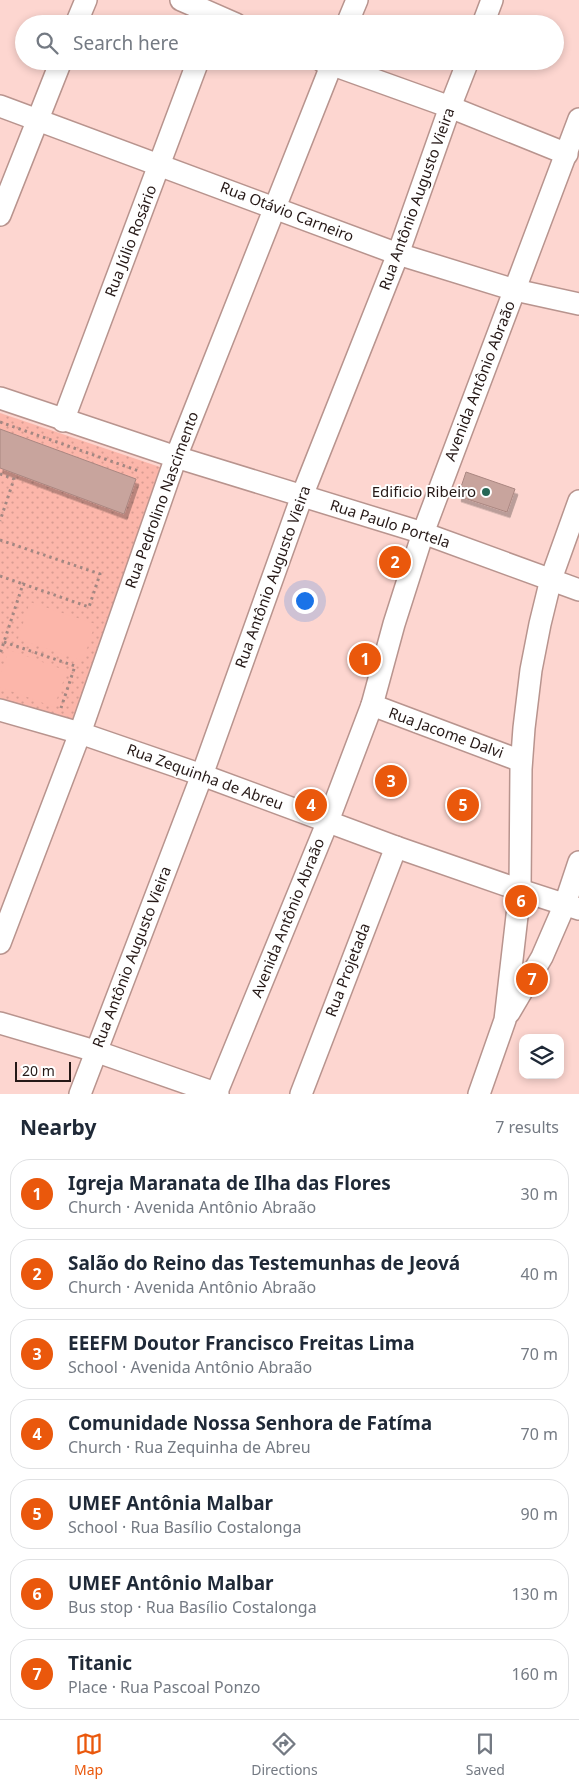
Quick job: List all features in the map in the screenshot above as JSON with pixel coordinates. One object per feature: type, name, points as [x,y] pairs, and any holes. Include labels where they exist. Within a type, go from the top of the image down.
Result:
[{"type":"street","points":[[80,15],[86,0]]},
{"type":"street","points":[[181,0],[216,13]]},
{"type":"street","points":[[350,15],[356,0]]},
{"type":"street","points":[[486,15],[492,0]]},
{"type":"street","points":[[0,214],[57,70]]},
{"type":"street","name":"Rua Júlio Rosário","points":[[64,420],[195,70]]},
{"type":"street","name":"Rua Pedrolino Nascimento","points":[[0,943],[80,733],[176,457],[326,70]]},
{"type":"street","points":[[351,70],[450,107],[566,154]]},
{"type":"street","name":"Rua Antônio Augusto Vieira","points":[[80,1094],[202,775],[302,496],[398,254],[464,70]]},
{"type":"street","name":"Rua Otávio Carneiro","points":[[0,106],[398,254],[515,290],[579,304]]},
{"type":"street","name":"Avenida Antônio Abraão","points":[[217,1094],[328,821],[372,705],[394,624],[423,533],[579,119]]},
{"type":"street","name":"Rua Paulo Portela","points":[[0,398],[176,457],[423,533],[579,590]]},
{"type":"street","points":[[506,1020],[520,890],[521,761],[531,670],[551,579],[579,501]]},
{"type":"street","name":"Rua Jacome Dalvi","points":[[372,705],[521,761]]},
{"type":"street","name":"Rua Zequinha de Abreu","points":[[0,710],[80,733],[520,890],[572,906]]},
{"type":"street","name":"Rua Projetada","points":[[301,1094],[396,846]]},
{"type":"street","points":[[479,1094],[506,1020],[572,906],[579,862]]},
{"type":"street","points":[[0,1023],[95,1051],[217,1094]]},
{"type":"path","points":[[0,422],[139,471]]},
{"type":"path","points":[[0,474],[14,479],[0,521]]},
{"type":"path","points":[[0,540],[100,574],[89,607],[0,576]]},
{"type":"path","points":[[0,654],[23,584]]},
{"type":"path","points":[[4,642],[75,666],[59,713]]},
{"type":"shaded area","points":[[0,413],[163,468],[78,726],[0,700]]},
{"type":"shaded area","points":[[30,602],[95,624],[83,661],[18,639]]},
{"type":"shaded area","points":[[9,650],[67,671],[54,707],[0,687],[0,674]]},
{"type":"building","points":[[0,429],[136,479],[124,514],[0,468]]},
{"type":"building","name":"Edificio Ribeiro","points":[[466,472],[515,489],[507,512],[458,496]]},
{"type":"place","name":"Edificio Ribeiro","points":[[486,492]]},
{"type":"place","name":"Salão do Reino das Testemunhas de Jeová","points":[[395,562]]},
{"type":"place","name":"Igreja Maranata de Ilha das Flores","points":[[365,659]]},
{"type":"place","name":"EEEFM Doutor Francisco Freitas Lima","points":[[391,781]]},
{"type":"place","name":"Comunidade Nossa Senhora de Fatíma","points":[[311,805]]},
{"type":"place","name":"UMEF Antônia Malbar","points":[[463,805]]},
{"type":"place","name":"UMEF Antônio Malbar","points":[[521,901]]},
{"type":"place","name":"Titanic","points":[[532,979]]}]
